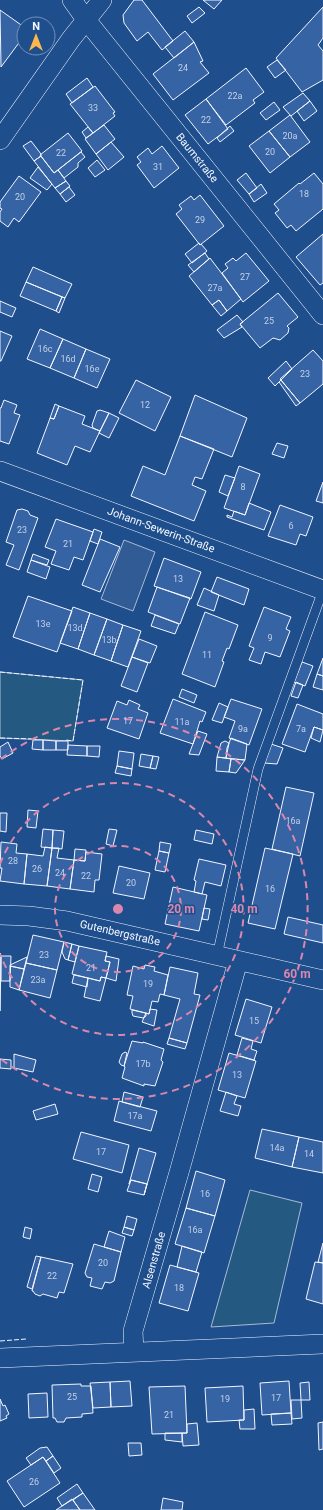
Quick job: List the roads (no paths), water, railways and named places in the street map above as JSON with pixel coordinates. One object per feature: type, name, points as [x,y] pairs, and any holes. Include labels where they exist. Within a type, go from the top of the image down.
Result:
[{"type":"street","name":"Baumstraße","points":[[72,0],[86,21],[323,315]]},
{"type":"street","points":[[0,140],[71,39],[102,0]]},
{"type":"street","name":"Johann-Sewerin-Straße","points":[[0,471],[323,590]]},
{"type":"street","name":"Gutenbergstraße","points":[[0,915],[29,916],[67,921],[323,980]]},
{"type":"street","name":"Alsenstraße","points":[[134,1352],[133,1331],[238,961]]},
{"type":"street","points":[[0,1358],[323,1344]]},
{"type":"lane","points":[[217,956],[258,768],[323,590]]}]
